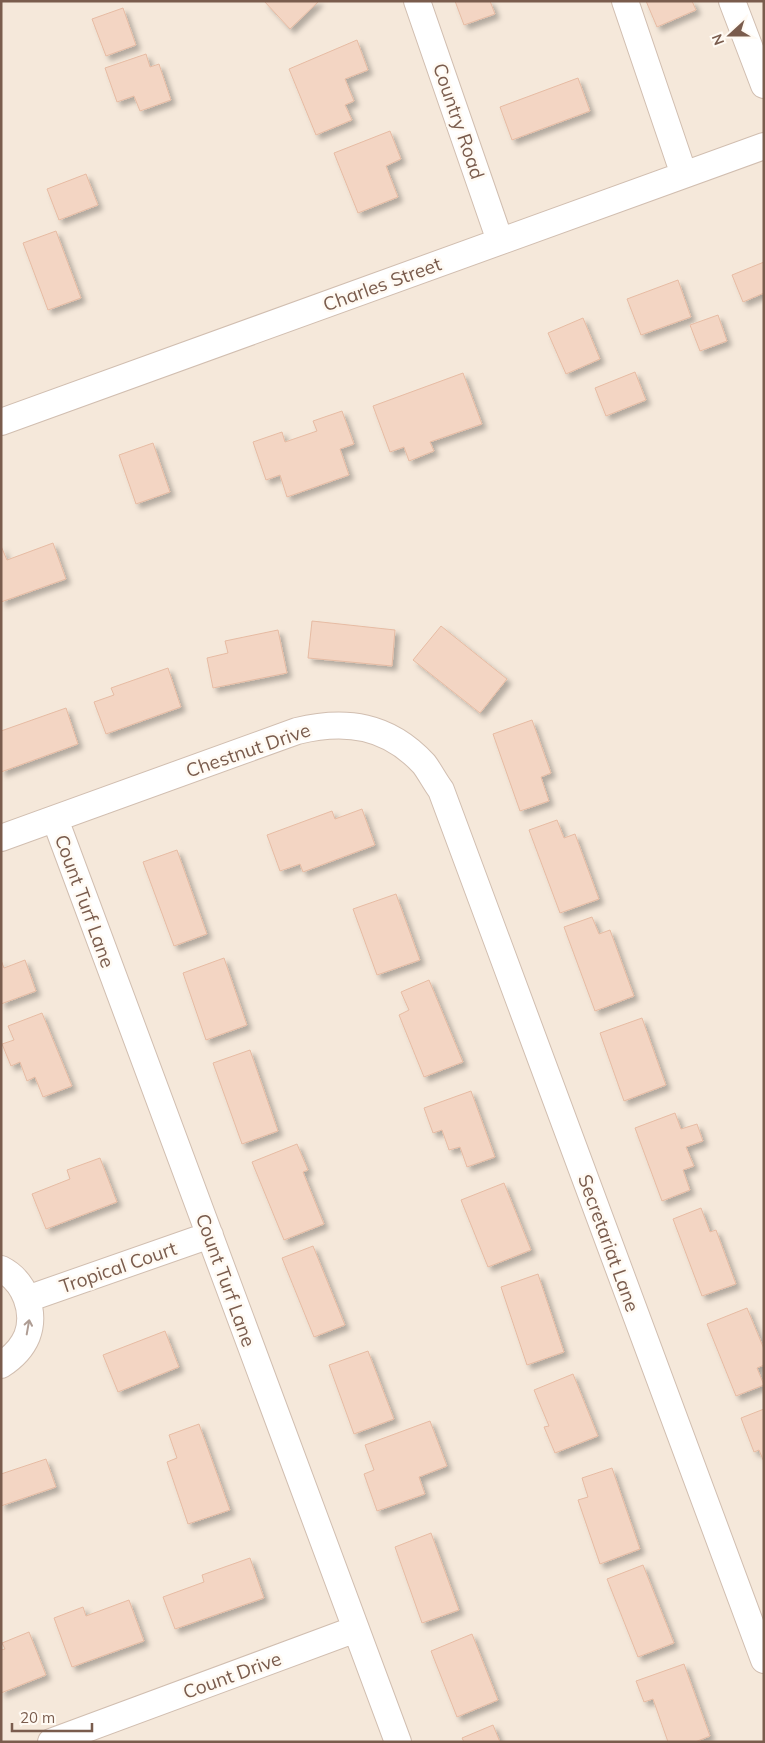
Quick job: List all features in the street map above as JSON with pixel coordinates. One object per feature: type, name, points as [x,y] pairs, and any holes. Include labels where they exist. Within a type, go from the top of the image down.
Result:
[{"type":"street","name":"Country Road","points":[[417,1],[500,241]]},
{"type":"street","points":[[625,1],[684,175]]},
{"type":"street","points":[[732,1],[764,85]]},
{"type":"street","name":"Charles Street","points":[[1,422],[764,146]]},
{"type":"street","name":"Chestnut Drive","points":[[1,838],[297,731],[322,725],[349,725],[376,731],[402,745],[424,765],[441,790],[454,826]]},
{"type":"street","name":"Count Turf Lane","points":[[55,819],[398,1742]]},
{"type":"street","name":"Secretariat Lane","points":[[454,826],[764,1660]]},
{"type":"street","name":"Tropical Court","points":[[27,1300],[210,1235]]},
{"type":"street","points":[[1,1269],[7,1272],[19,1284],[27,1300],[30,1318],[26,1336],[17,1353],[1,1365]]},
{"type":"street","name":"Count Drive","points":[[51,1742],[356,1629]]},
{"type":"shaded area","points":[[1,1],[764,1],[764,1742],[1,1742]]},
{"type":"building","points":[[264,1],[319,1],[290,29]]},
{"type":"building","points":[[455,1],[490,1],[495,14],[464,25]]},
{"type":"building","points":[[646,1],[692,1],[696,10],[657,27]]},
{"type":"building","points":[[123,8],[136,45],[106,56],[92,19]]},
{"type":"building","points":[[357,40],[368,70],[345,79],[354,101],[345,105],[352,120],[316,135],[289,69]]},
{"type":"building","points":[[146,54],[150,67],[159,64],[171,100],[140,111],[134,96],[117,102],[105,68]]},
{"type":"building","points":[[578,78],[590,111],[512,140],[500,107]]},
{"type":"building","points":[[390,131],[401,159],[386,166],[398,197],[358,213],[334,153]]},
{"type":"building","points":[[86,174],[98,205],[59,220],[47,189]]},
{"type":"building","points":[[56,231],[81,298],[48,310],[23,243]]},
{"type":"building","points":[[764,262],[764,293],[743,302],[732,275]]},
{"type":"building","points":[[678,280],[691,317],[641,335],[627,299]]},
{"type":"building","points":[[718,315],[727,341],[700,351],[690,325]]},
{"type":"building","points":[[583,318],[600,359],[566,374],[548,333]]},
{"type":"building","points":[[635,372],[646,400],[606,416],[595,388]]},
{"type":"building","points":[[463,373],[482,424],[430,442],[434,451],[409,461],[404,447],[390,452],[373,406]]},
{"type":"building","points":[[342,411],[354,444],[340,449],[349,475],[287,497],[280,475],[266,480],[253,442],[282,432],[285,442],[317,431],[313,421]]},
{"type":"building","points":[[153,443],[170,492],[136,504],[119,455]]},
{"type":"building","points":[[53,543],[66,579],[1,602],[1,546],[7,560]]},
{"type":"building","points":[[312,621],[395,630],[392,666],[308,658]]},
{"type":"building","points":[[441,626],[507,679],[480,713],[413,660]]},
{"type":"building","points":[[278,630],[287,673],[213,688],[207,658],[228,653],[225,641]]},
{"type":"building","points":[[168,668],[181,707],[106,734],[94,702],[114,695],[111,688]]},
{"type":"building","points":[[66,708],[78,744],[1,772],[1,731]]},
{"type":"building","points":[[532,720],[551,773],[541,777],[549,801],[520,811],[493,734]]},
{"type":"building","points":[[362,809],[375,845],[303,872],[300,864],[280,871],[267,835],[332,811],[335,819]]},
{"type":"building","points":[[557,820],[564,838],[575,834],[599,899],[560,913],[529,830]]},
{"type":"building","points":[[177,850],[207,934],[174,946],[143,862]]},
{"type":"building","points":[[396,894],[420,960],[377,975],[353,909]]},
{"type":"building","points":[[592,917],[599,934],[610,930],[634,996],[595,1011],[564,927]]},
{"type":"building","points":[[224,958],[247,1025],[206,1040],[183,973]]},
{"type":"building","points":[[1,960],[4,968],[25,960],[36,991],[1,1004]]},
{"type":"building","points":[[429,980],[463,1062],[424,1077],[399,1015],[409,1010],[401,992]]},
{"type":"building","points":[[42,1013],[72,1086],[43,1097],[35,1077],[27,1081],[20,1062],[11,1066],[2,1044],[14,1040],[8,1026]]},
{"type":"building","points":[[642,1018],[666,1085],[624,1101],[600,1033]]},
{"type":"building","points":[[250,1050],[278,1131],[242,1144],[213,1063]]},
{"type":"building","points":[[471,1091],[495,1157],[467,1167],[460,1147],[449,1150],[442,1130],[433,1133],[424,1108]]},
{"type":"building","points":[[675,1113],[681,1129],[697,1124],[703,1141],[686,1147],[694,1166],[683,1170],[690,1190],[662,1201],[635,1128]]},
{"type":"building","points":[[297,1144],[308,1170],[303,1172],[324,1224],[284,1240],[252,1162]]},
{"type":"building","points":[[100,1158],[117,1202],[46,1229],[32,1194],[70,1179],[67,1170]]},
{"type":"building","points":[[504,1183],[531,1250],[488,1267],[461,1200]]},
{"type":"building","points":[[701,1208],[710,1232],[716,1230],[736,1284],[702,1296],[673,1219]]},
{"type":"building","points":[[313,1246],[345,1325],[314,1337],[282,1258]]},
{"type":"building","points":[[538,1274],[564,1352],[527,1365],[501,1287]]},
{"type":"building","points":[[747,1308],[764,1349],[764,1365],[757,1368],[764,1385],[736,1396],[707,1324]]},
{"type":"building","points":[[165,1331],[179,1367],[118,1392],[103,1355]]},
{"type":"building","points":[[368,1351],[394,1419],[354,1434],[329,1365]]},
{"type":"building","points":[[573,1374],[598,1436],[555,1453],[544,1427],[549,1426],[534,1390]]},
{"type":"building","points":[[764,1409],[764,1462],[759,1450],[754,1452],[741,1418]]},
{"type":"building","points":[[430,1421],[447,1466],[419,1477],[425,1494],[377,1511],[364,1474],[374,1470],[365,1445]]},
{"type":"building","points":[[199,1424],[230,1510],[188,1524],[167,1462],[177,1458],[169,1435]]},
{"type":"building","points":[[46,1459],[56,1487],[1,1506],[1,1474]]},
{"type":"building","points":[[612,1468],[640,1549],[600,1564],[578,1500],[588,1497],[582,1478]]},
{"type":"building","points":[[431,1533],[459,1610],[422,1623],[395,1547]]},
{"type":"building","points":[[250,1558],[264,1598],[175,1629],[163,1597],[204,1582],[202,1575]]},
{"type":"building","points":[[643,1565],[674,1643],[638,1657],[607,1579]]},
{"type":"building","points":[[129,1600],[144,1641],[72,1667],[54,1618],[83,1607],[86,1616]]},
{"type":"building","points":[[29,1632],[46,1675],[1,1693],[1,1650],[5,1649],[2,1643]]},
{"type":"building","points":[[472,1634],[498,1700],[457,1717],[431,1651]]},
{"type":"building","points":[[684,1664],[710,1736],[695,1742],[668,1742],[653,1699],[644,1702],[636,1681]]},
{"type":"building","points":[[493,1725],[500,1742],[464,1742],[462,1738]]}]
